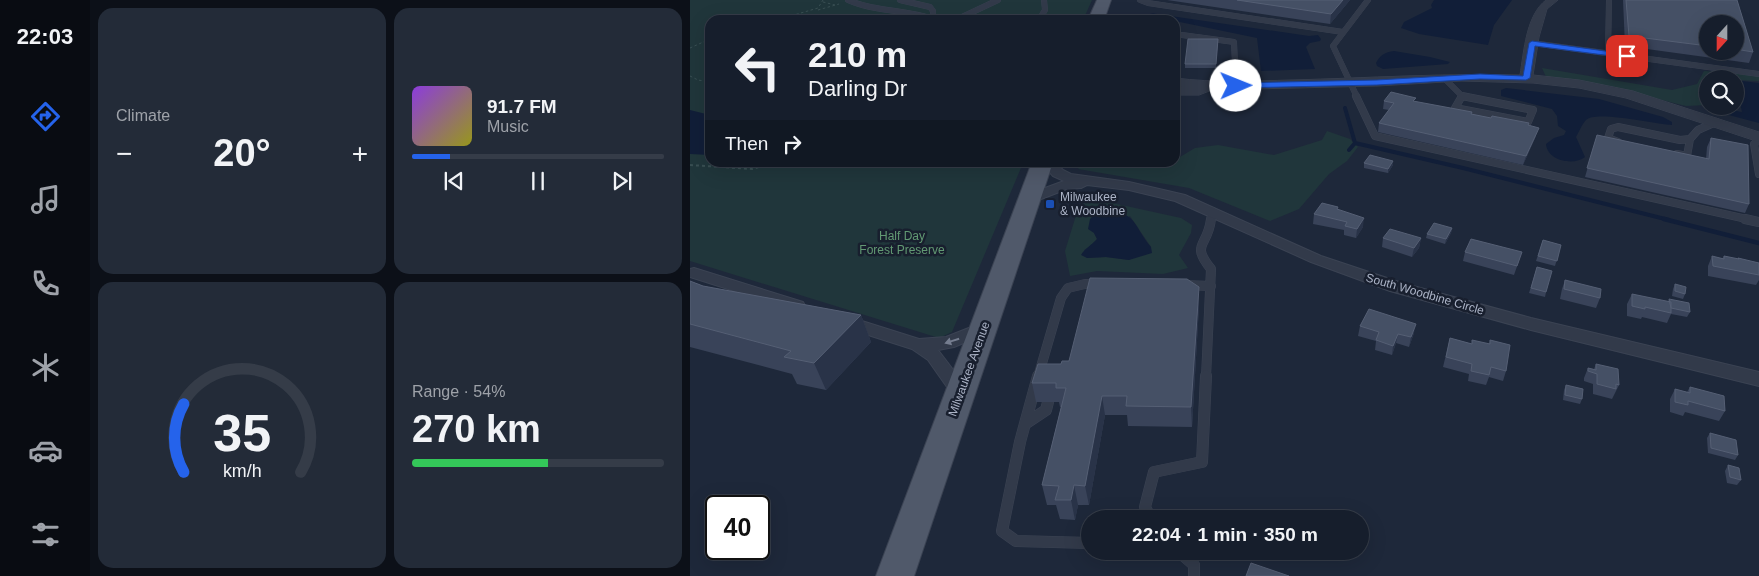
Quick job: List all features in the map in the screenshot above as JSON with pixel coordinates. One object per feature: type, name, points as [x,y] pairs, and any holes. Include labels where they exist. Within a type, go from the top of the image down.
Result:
[{"type":"main road","points":[[1098,15],[1104,0]]},
{"type":"main road","name":"Milwaukee Avenue","points":[[895,576],[1043,167]]},
{"type":"street","points":[[1526,78],[1532,43],[1542,8],[1553,0]]},
{"type":"street","points":[[1180,83],[1209,86],[1236,86],[1350,83],[1480,76],[1526,78],[1579,84],[1628,94],[1716,122],[1759,139]]},
{"type":"street","points":[[1180,91],[1199,91],[1209,86]]},
{"type":"street","name":"South Woodbine Circle","points":[[1051,167],[1068,178],[1158,192],[1212,211],[1316,259],[1396,287],[1530,324],[1759,379]]},
{"type":"street","name":"South Woodbine Circle","points":[[1031,198],[1065,185],[1101,184]]},
{"type":"street","points":[[694,272],[918,345],[934,356],[961,392]]},
{"type":"street","points":[[918,345],[948,343],[984,328]]},
{"type":"lane","points":[[900,0],[930,7],[933,15]]},
{"type":"lane","points":[[970,15],[998,0]]},
{"type":"lane","points":[[1042,15],[1046,10],[1044,0]]},
{"type":"lane","points":[[1140,0],[1148,3],[1343,32]]},
{"type":"lane","points":[[1368,0],[1333,46],[1375,136],[1759,222]]},
{"type":"lane","points":[[1608,54],[1609,0]]},
{"type":"lane","points":[[849,1],[864,7],[921,15]]},
{"type":"lane","points":[[1182,35],[1234,42],[1236,86]]},
{"type":"lane","points":[[1532,43],[1759,74]]},
{"type":"lane","points":[[1444,78],[1462,96],[1533,110],[1533,114],[1528,122],[1455,108],[1462,96]]},
{"type":"lane","points":[[1669,152],[1687,156],[1690,139],[1698,130],[1716,122]]},
{"type":"lane","points":[[1623,142],[1608,138],[1610,130],[1618,127],[1680,140],[1690,139]]},
{"type":"lane","points":[[1759,139],[1754,144],[1759,174]]},
{"type":"lane","points":[[1146,510],[1145,507],[1154,472],[1202,462],[1211,268],[1201,257],[1200,248],[1208,239],[1211,229],[1212,211]]},
{"type":"lane","points":[[1081,544],[1016,541],[1002,531],[1024,424],[1061,298],[1068,288],[1085,284],[1114,284]]},
{"type":"lane","points":[[1172,285],[1211,286]]},
{"type":"lane","points":[[1040,367],[1048,378]]},
{"type":"lane","points":[[1024,424],[1046,410],[1048,402]]},
{"type":"lane","points":[[1188,560],[1194,566],[1194,576]]},
{"type":"path","points":[[811,11],[818,8],[823,1],[837,5]]},
{"type":"path","points":[[796,15],[849,1]]},
{"type":"path","points":[[690,48],[705,40]]},
{"type":"path","points":[[690,76],[705,81]]},
{"type":"path","points":[[690,165],[705,166]]},
{"type":"path","points":[[721,167],[752,169],[759,167]]},
{"type":"green space","name":"Half Day Forest Preserve","points":[[690,0],[1092,0],[1085,15],[705,15],[705,167],[1021,167],[952,332],[939,338],[690,261]]},
{"type":"green space","points":[[1542,68],[1672,90],[1697,84],[1699,80],[1699,105],[1686,106],[1606,86],[1547,79]]},
{"type":"green space","points":[[1744,74],[1759,75],[1759,81],[1744,80]]},
{"type":"green space","points":[[1327,131],[1350,139],[1358,147],[1347,161],[1329,174],[1299,209],[1270,221],[1189,188],[1078,169],[1080,167],[1180,167],[1180,157],[1195,148],[1218,145],[1274,155],[1322,140]]},
{"type":"green space","points":[[1094,199],[1181,218],[1192,225],[1191,233],[1179,255],[1188,268],[1163,274],[1097,271],[1070,276],[1065,251],[1081,204]],"holes":[[[1130,216],[1151,247],[1129,260],[1106,257],[1087,258],[1084,250],[1097,239],[1094,233]]]},
{"type":"water","points":[[1434,0],[1512,0],[1494,25],[1488,45],[1419,34],[1401,28],[1404,22],[1432,8],[1431,5]]},
{"type":"water","points":[[1180,17],[1309,36],[1318,35],[1321,39],[1320,41],[1310,43],[1306,47],[1315,69],[1261,71],[1257,38],[1180,22]]},
{"type":"water","points":[[1394,51],[1450,62],[1448,64],[1383,69],[1377,66],[1376,63],[1381,56]]},
{"type":"water","points":[[1744,81],[1759,83],[1759,123],[1729,115],[1744,115]]},
{"type":"water","points":[[1506,88],[1599,99],[1663,117],[1672,122],[1672,125],[1613,117],[1592,117],[1586,120],[1576,137],[1585,157],[1574,161],[1562,160],[1551,154],[1546,144],[1554,138],[1564,135],[1566,131],[1558,126],[1557,116],[1552,109],[1501,96],[1501,90]]},
{"type":"water","points":[[690,110],[705,114],[705,155],[690,154]]},
{"type":"water","points":[[1106,210],[1130,217],[1151,247],[1152,253],[1129,260],[1106,257],[1087,258],[1081,255],[1097,239],[1094,233],[1088,229],[1090,219],[1098,211]]},
{"type":"building","points":[[1237,0],[1343,0],[1331,14]]},
{"type":"building","points":[[1626,0],[1737,0],[1742,15],[1699,15],[1699,45],[1629,36]]},
{"type":"building","points":[[1744,23],[1753,52],[1744,50]]},
{"type":"building","points":[[1188,39],[1218,39],[1216,64],[1185,64]]},
{"type":"building","points":[[1391,92],[1416,98],[1413,101],[1472,112],[1471,114],[1491,118],[1492,116],[1529,123],[1528,125],[1539,128],[1526,156],[1379,123],[1394,103],[1384,101]]},
{"type":"building","points":[[1597,135],[1709,159],[1711,138],[1748,145],[1749,204],[1587,168]]},
{"type":"building","points":[[1370,155],[1393,161],[1388,169],[1364,163]]},
{"type":"building","points":[[1322,203],[1338,207],[1337,209],[1364,218],[1357,229],[1345,226],[1347,222],[1314,214]]},
{"type":"building","points":[[1434,223],[1452,228],[1446,239],[1427,234]]},
{"type":"building","points":[[1390,229],[1421,238],[1414,248],[1383,238]]},
{"type":"building","points":[[1471,239],[1522,252],[1517,266],[1465,252]]},
{"type":"building","points":[[1543,240],[1561,245],[1557,261],[1538,256]]},
{"type":"building","points":[[1712,256],[1724,259],[1724,256],[1738,258],[1759,263],[1759,275],[1713,266]]},
{"type":"building","points":[[1537,267],[1552,271],[1546,292],[1531,288]]},
{"type":"building","points":[[1090,278],[1187,279],[1199,287],[1191,407],[1126,406],[1127,396],[1102,396],[1085,486],[1074,485],[1071,500],[1055,500],[1059,486],[1042,485],[1066,388],[1056,388],[1056,383],[1032,383],[1038,364],[1061,364],[1062,361],[1069,361]]},
{"type":"building","points":[[1565,280],[1601,289],[1600,298],[1564,289]]},
{"type":"building","points":[[690,281],[703,286],[861,315],[814,363],[784,357],[791,351],[690,324]]},
{"type":"building","points":[[1675,284],[1686,287],[1685,294],[1675,291]]},
{"type":"building","points":[[1632,294],[1671,302],[1671,313],[1632,306]]},
{"type":"building","points":[[1669,299],[1689,303],[1690,312],[1671,308]]},
{"type":"building","points":[[1369,309],[1416,324],[1411,337],[1398,334],[1393,346],[1376,340],[1379,332],[1360,326]]},
{"type":"building","points":[[1450,338],[1472,344],[1472,340],[1490,344],[1490,340],[1510,345],[1506,371],[1491,367],[1489,375],[1471,371],[1472,364],[1446,357]]},
{"type":"building","points":[[1596,364],[1618,369],[1619,385],[1616,384],[1616,389],[1597,384],[1597,374],[1588,371],[1588,368],[1596,370]]},
{"type":"building","points":[[1566,385],[1583,389],[1582,399],[1565,395]]},
{"type":"building","points":[[1690,387],[1724,396],[1725,411],[1688,401],[1688,405],[1675,402],[1675,389],[1690,393]]},
{"type":"building","points":[[1710,433],[1736,440],[1738,455],[1711,448]]},
{"type":"building","points":[[1728,465],[1739,468],[1741,480],[1730,477]]},
{"type":"building","points":[[1251,563],[1289,576],[1246,576]]},
{"type":"waterway","points":[[1345,108],[1355,143]]},
{"type":"waterway","points":[[1349,150],[1355,143]]},
{"type":"waterway","points":[[1355,143],[1669,220]]},
{"type":"waterway","points":[[1664,219],[1759,243]]},
{"type":"place","name":"Milwaukee & Woodbine","points":[[1050,204]]},
{"type":"route","points":[[1236,86],[1345,84],[1480,76],[1526,78],[1532,43],[1627,56]]}]
